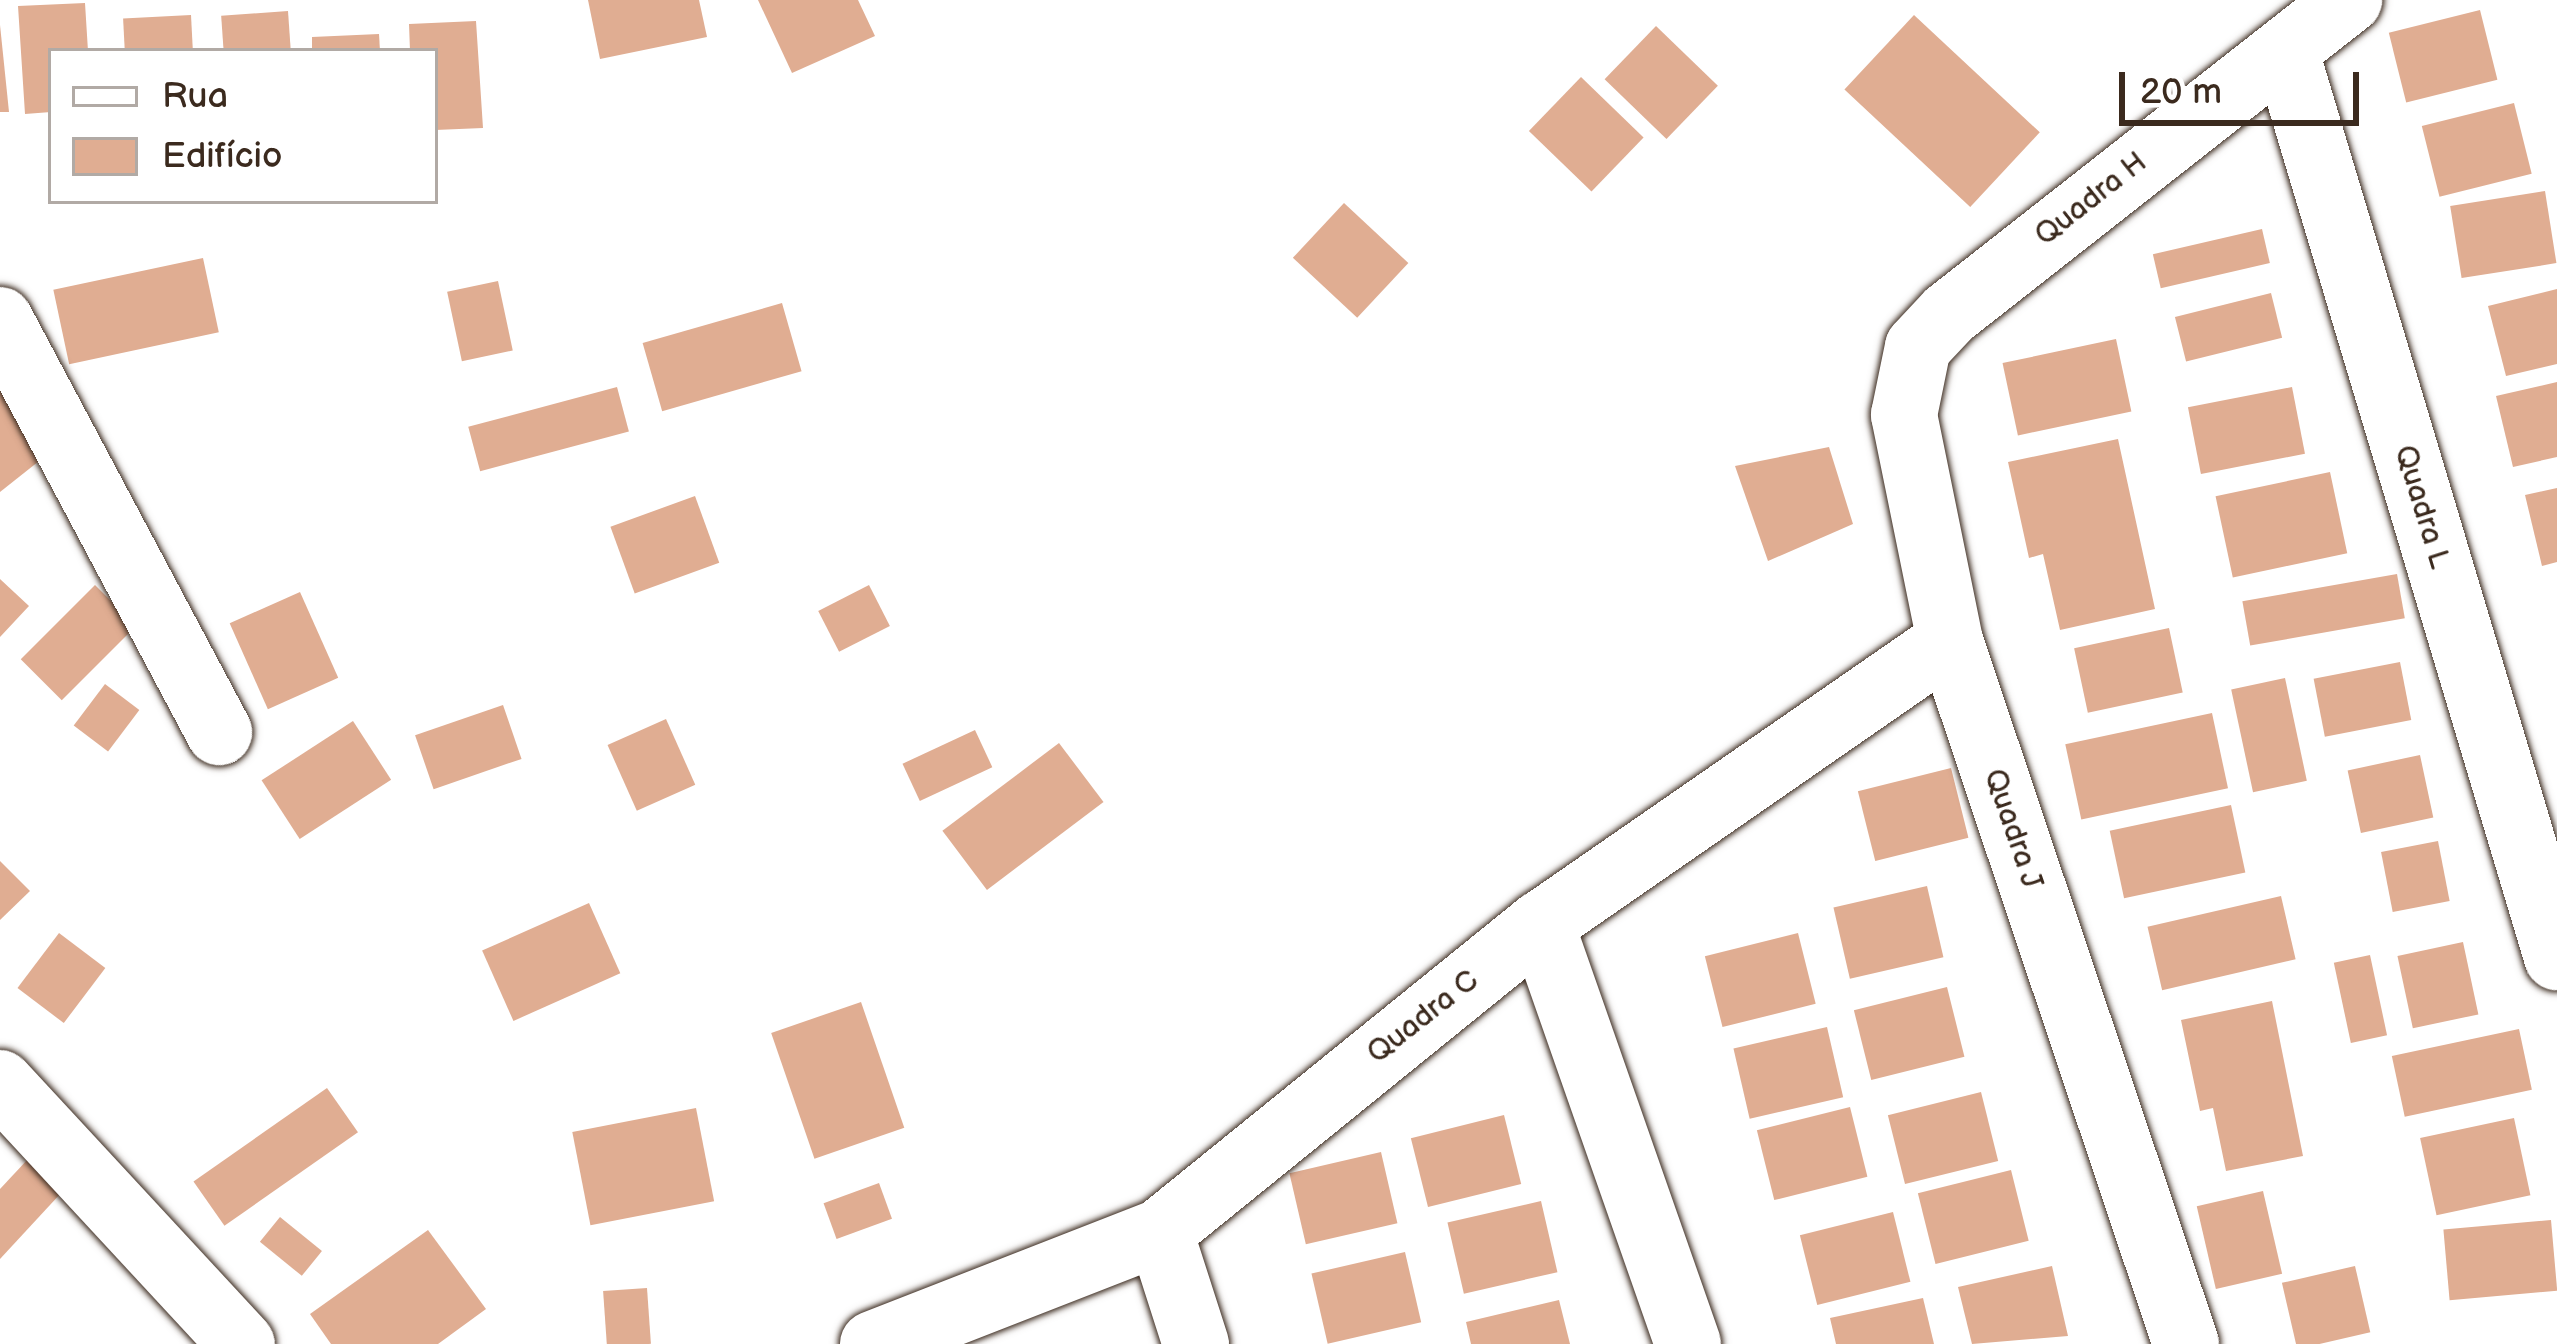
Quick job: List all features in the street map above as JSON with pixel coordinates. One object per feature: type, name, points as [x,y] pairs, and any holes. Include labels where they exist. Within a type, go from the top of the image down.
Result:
[{"type":"street","name":"Quadra H","points":[[1949,314],[2104,187],[2287,56],[2350,0]]},
{"type":"street","name":"Quadra L","points":[[2287,56],[2557,958]]},
{"type":"street","name":"Quadra J","points":[[1949,314],[1918,347],[1904,415],[1950,641],[2186,1344]]},
{"type":"street","points":[[0,320],[218,732]]},
{"type":"street","name":"Quadra C","points":[[873,1344],[1160,1232],[1541,924],[1950,641]]},
{"type":"street","points":[[1541,924],[1688,1344]]},
{"type":"street","points":[[0,1084],[242,1344]]},
{"type":"street","points":[[1160,1232],[1196,1344]]},
{"type":"building","points":[[588,0],[699,0],[707,37],[600,59]]},
{"type":"building","points":[[758,0],[858,0],[875,36],[792,73]]},
{"type":"building","points":[[85,3],[88,48],[48,48],[48,112],[25,114],[18,6]]},
{"type":"building","points":[[2480,10],[2497,80],[2406,103],[2389,33]]},
{"type":"building","points":[[288,11],[291,48],[223,48],[221,16]]},
{"type":"building","points":[[191,15],[193,48],[125,48],[123,19]]},
{"type":"building","points":[[1914,15],[2040,132],[1970,207],[1844,90]]},
{"type":"building","points":[[476,21],[483,128],[438,130],[438,48],[410,48],[409,24]]},
{"type":"building","points":[[0,25],[9,112],[0,112]]},
{"type":"building","points":[[1656,26],[1718,86],[1666,139],[1605,79]]},
{"type":"building","points":[[379,34],[380,48],[312,48],[312,37]]},
{"type":"building","points":[[1581,77],[1644,137],[1591,191],[1529,131]]},
{"type":"building","points":[[2514,103],[2532,174],[2439,197],[2422,126]]},
{"type":"building","points":[[2545,191],[2556,263],[2462,278],[2450,206]]},
{"type":"building","points":[[1344,203],[1408,263],[1357,318],[1293,258]]},
{"type":"building","points":[[2262,229],[2270,263],[2161,288],[2153,254]]},
{"type":"building","points":[[203,258],[219,332],[69,364],[53,290]]},
{"type":"building","points":[[498,281],[513,350],[462,361],[447,292]]},
{"type":"building","points":[[2557,289],[2557,364],[2506,376],[2488,306]]},
{"type":"building","points":[[2271,293],[2282,338],[2186,362],[2175,317]]},
{"type":"building","points":[[782,303],[802,371],[662,411],[643,343]]},
{"type":"building","points":[[2116,339],[2131,411],[2018,436],[2003,363]]},
{"type":"building","points":[[2557,382],[2557,457],[2513,467],[2496,396]]},
{"type":"building","points":[[0,385],[53,450],[0,492]]},
{"type":"building","points":[[617,387],[629,431],[480,471],[468,427]]},
{"type":"building","points":[[2292,387],[2305,454],[2201,474],[2188,407]]},
{"type":"building","points":[[2118,439],[2155,609],[2060,630],[2043,554],[2029,558],[2008,462]]},
{"type":"building","points":[[1829,447],[1853,524],[1768,561],[1735,466]]},
{"type":"building","points":[[2330,472],[2347,553],[2233,578],[2216,496]]},
{"type":"building","points":[[2557,488],[2557,562],[2542,566],[2525,495]]},
{"type":"building","points":[[695,496],[719,563],[635,593],[610,527]]},
{"type":"building","points":[[2397,574],[2405,618],[2250,646],[2242,601]]},
{"type":"building","points":[[0,579],[29,606],[0,637]]},
{"type":"building","points":[[95,585],[136,626],[62,700],[21,659]]},
{"type":"building","points":[[869,585],[890,626],[839,652],[818,611]]},
{"type":"building","points":[[300,592],[338,678],[268,709],[230,623]]},
{"type":"building","points":[[2169,628],[2183,693],[2088,713],[2074,648]]},
{"type":"building","points":[[2400,662],[2411,720],[2325,737],[2314,679]]},
{"type":"building","points":[[2285,678],[2307,781],[2253,792],[2231,689]]},
{"type":"building","points":[[105,684],[139,710],[108,751],[74,726]]},
{"type":"building","points":[[503,705],[522,759],[434,789],[415,735]]},
{"type":"building","points":[[2212,713],[2228,788],[2081,820],[2065,744]]},
{"type":"building","points":[[666,719],[695,785],[637,811],[608,745]]},
{"type":"building","points":[[353,721],[391,780],[300,839],[262,780]]},
{"type":"building","points":[[975,730],[992,767],[920,801],[902,764]]},
{"type":"building","points":[[1059,743],[1104,802],[987,890],[942,831]]},
{"type":"building","points":[[2420,755],[2433,818],[2361,833],[2348,770]]},
{"type":"building","points":[[1951,768],[1968,838],[1875,861],[1858,791]]},
{"type":"building","points":[[2231,805],[2245,872],[2124,898],[2110,831]]},
{"type":"building","points":[[2438,841],[2450,901],[2393,912],[2381,852]]},
{"type":"building","points":[[0,861],[30,891],[0,920]]},
{"type":"building","points":[[1927,886],[1943,957],[1850,979],[1833,908]]},
{"type":"building","points":[[2281,896],[2296,959],[2162,990],[2148,927]]},
{"type":"building","points":[[589,903],[620,973],[513,1021],[482,951]]},
{"type":"building","points":[[59,933],[105,968],[64,1023],[17,988]]},
{"type":"building","points":[[1798,933],[1816,1004],[1723,1027],[1705,956]]},
{"type":"building","points":[[2463,942],[2478,1014],[2413,1028],[2397,956]]},
{"type":"building","points":[[2370,955],[2387,1035],[2351,1043],[2334,963]]},
{"type":"building","points":[[1947,987],[1964,1057],[1871,1080],[1854,1010]]},
{"type":"building","points":[[2272,1001],[2303,1156],[2226,1171],[2213,1108],[2200,1111],[2181,1020]]},
{"type":"building","points":[[861,1002],[904,1128],[814,1159],[771,1033]]},
{"type":"building","points":[[1827,1027],[1843,1097],[1750,1119],[1733,1049]]},
{"type":"building","points":[[2519,1029],[2532,1090],[2405,1117],[2392,1056]]},
{"type":"building","points":[[327,1088],[358,1132],[224,1226],[193,1181]]},
{"type":"building","points":[[1981,1092],[1998,1161],[1905,1184],[1888,1115]]},
{"type":"building","points":[[1850,1107],[1867,1177],[1774,1200],[1757,1130]]},
{"type":"building","points":[[696,1108],[714,1201],[590,1225],[572,1132]]},
{"type":"building","points":[[1504,1115],[1521,1184],[1428,1207],[1411,1138]]},
{"type":"building","points":[[2514,1118],[2530,1195],[2437,1215],[2420,1138]]},
{"type":"building","points":[[1381,1152],[1397,1223],[1306,1244],[1289,1173]]},
{"type":"building","points":[[28,1159],[62,1192],[0,1259],[0,1189]]},
{"type":"building","points":[[2011,1170],[2029,1241],[1936,1264],[1918,1193]]},
{"type":"building","points":[[879,1183],[892,1219],[837,1239],[824,1203]]},
{"type":"building","points":[[2263,1191],[2282,1274],[2216,1289],[2197,1206]]},
{"type":"building","points":[[1541,1201],[1557,1272],[1464,1294],[1447,1223]]},
{"type":"building","points":[[1893,1212],[1910,1282],[1817,1305],[1800,1235]]},
{"type":"building","points":[[280,1217],[322,1251],[302,1276],[260,1242]]},
{"type":"building","points":[[2551,1220],[2557,1291],[2450,1300],[2443,1229]]},
{"type":"building","points":[[428,1230],[486,1309],[438,1344],[331,1344],[310,1314]]},
{"type":"building","points":[[1405,1252],[1421,1322],[1328,1344],[1311,1274]]},
{"type":"building","points":[[2052,1266],[2068,1336],[1972,1344],[1958,1287]]},
{"type":"building","points":[[2355,1266],[2370,1332],[2319,1344],[2296,1344],[2282,1283]]},
{"type":"building","points":[[647,1288],[651,1344],[607,1344],[603,1291]]},
{"type":"building","points":[[1923,1298],[1934,1344],[1836,1344],[1830,1318]]},
{"type":"building","points":[[1559,1300],[1570,1344],[1471,1344],[1466,1322]]}]
